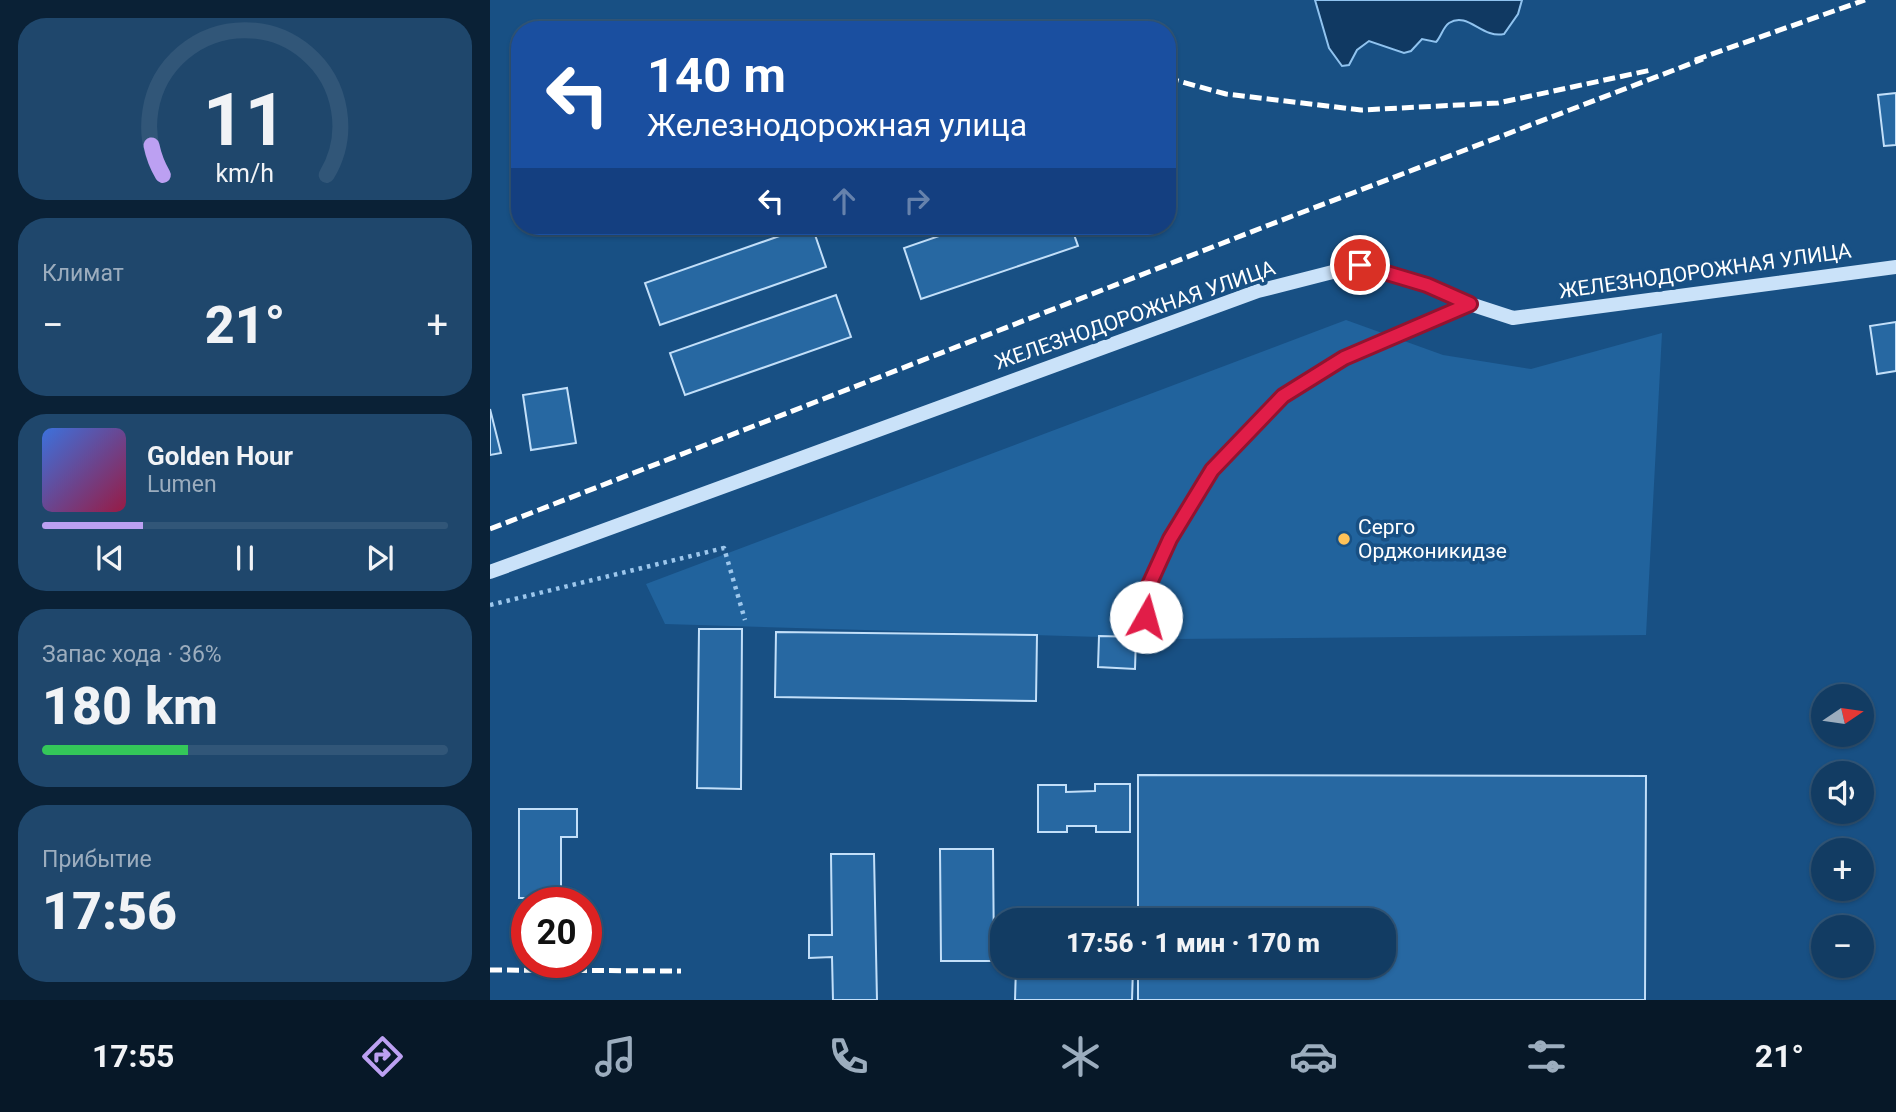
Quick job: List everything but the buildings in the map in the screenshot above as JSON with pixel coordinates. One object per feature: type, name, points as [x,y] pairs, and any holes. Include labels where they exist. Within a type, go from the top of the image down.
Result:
[{"type":"street","name":"ЖЕЛЕЗНОДОРОЖНАЯ УЛИЦА","points":[[490,572],[1258,291],[1360,265],[1427,285],[1470,304],[1513,318],[1896,267]]},
{"type":"lane","points":[[1148,637],[1144,596],[1170,539],[1212,470],[1283,396],[1344,358],[1470,304]]},
{"type":"path","points":[[490,605],[724,548],[746,620]]},
{"type":"shaded area","points":[[1315,0],[1522,0],[1518,14],[1504,34],[1489,33],[1463,20],[1456,20],[1447,25],[1436,42],[1422,39],[1411,51],[1404,53],[1369,41],[1357,50],[1349,65],[1342,66],[1329,48]]},
{"type":"shaded area","points":[[1346,320],[1443,355],[1531,369],[1662,333],[1646,635],[1168,639],[665,624],[646,584]]},
{"type":"railway","points":[[1695,60],[1865,0]]},
{"type":"railway","points":[[490,529],[1703,59]]},
{"type":"railway","points":[[1176,80],[1226,94],[1361,110],[1498,103],[1651,70]]},
{"type":"railway","points":[[490,970],[681,971]]},
{"type":"place","name":"Серго Орджоникидзе","points":[[1344,539]]},
{"type":"route","points":[[1146,617],[1144,596],[1170,539],[1212,470],[1283,396],[1344,358],[1470,304],[1427,285],[1360,265]]}]
